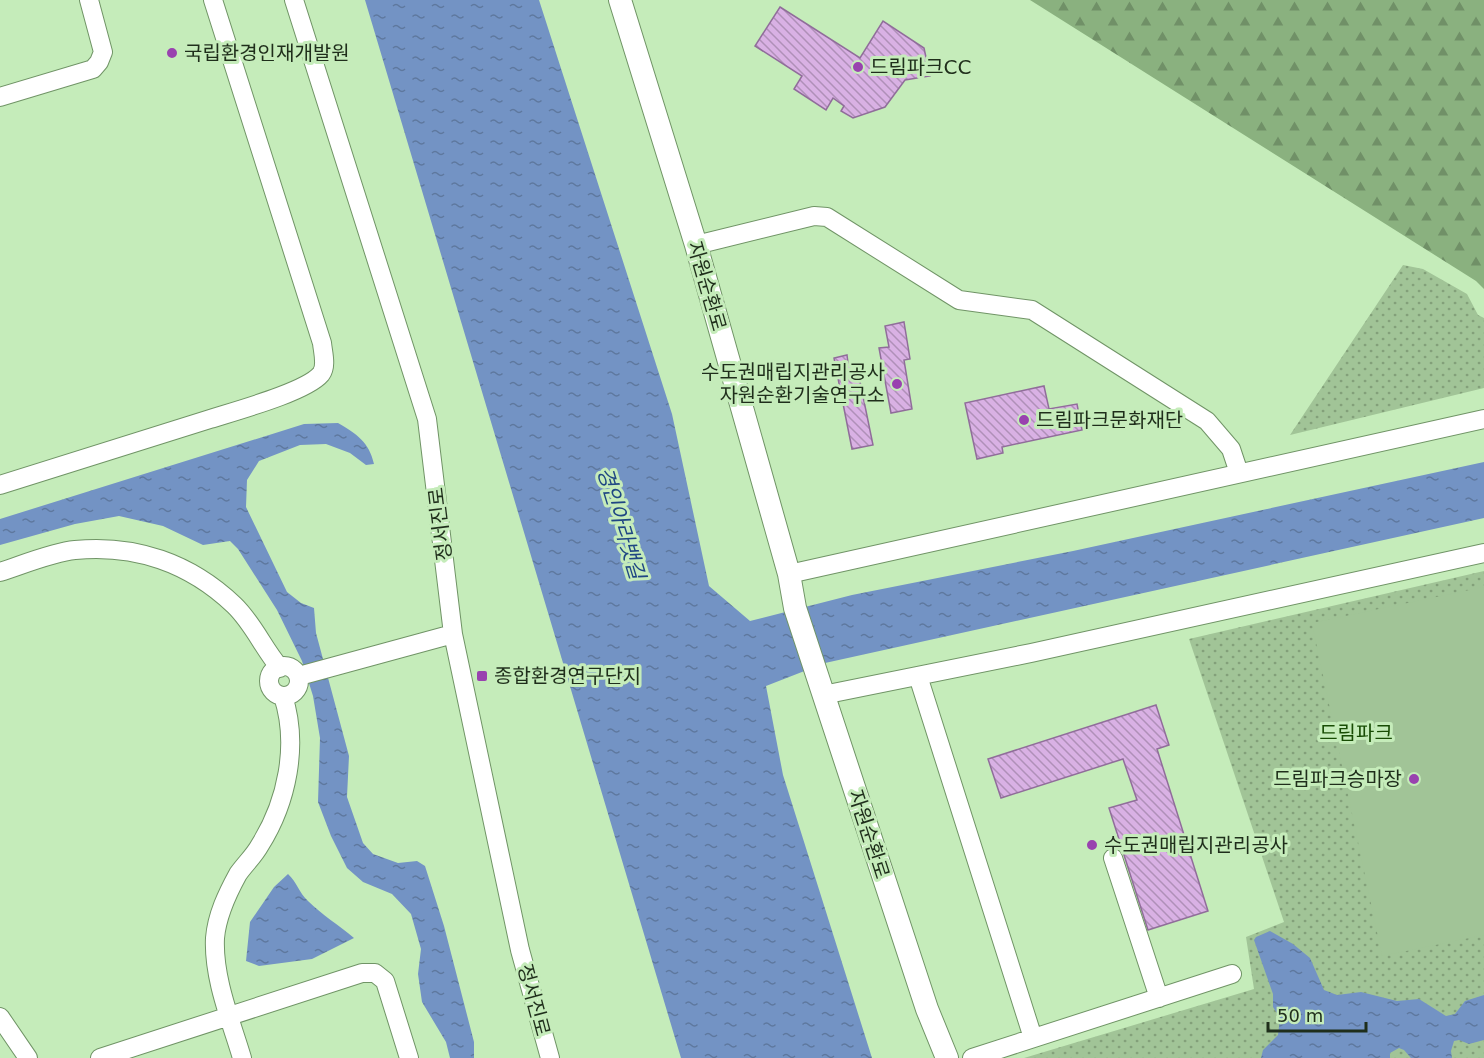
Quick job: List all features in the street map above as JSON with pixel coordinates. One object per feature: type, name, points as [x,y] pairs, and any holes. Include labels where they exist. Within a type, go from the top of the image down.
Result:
[{"type":"main road","name":"자원순환로","points":[[620,0],[696,245],[789,574],[795,608],[927,1009],[947,1058]]},
{"type":"street","points":[[0,97],[93,69],[103,52],[89,0]]},
{"type":"street","points":[[0,485],[251,406],[294,390],[314,380],[322,373],[325,363],[322,343],[213,0]]},
{"type":"street","name":"정서진로","points":[[294,0],[427,419],[453,634],[520,950],[550,1058]]},
{"type":"street","points":[[696,245],[814,216],[827,217],[959,300],[1032,310],[1207,421],[1231,449],[1239,473]]},
{"type":"street","points":[[789,574],[1484,419]]},
{"type":"street","points":[[0,572],[73,550],[110,549],[144,553],[189,572],[206,582],[235,606],[280,668]]},
{"type":"street","points":[[821,690],[918,676],[1484,553]]},
{"type":"street","points":[[299,676],[453,634]]},
{"type":"street","points":[[280,668],[291,668],[299,676],[299,684],[291,694],[284,696],[273,692],[268,687],[270,675],[280,668]]},
{"type":"street","points":[[918,676],[1033,1038]]},
{"type":"street","points":[[242,1058],[218,972],[215,938],[221,907],[239,874],[260,846],[274,819],[290,765],[291,734],[284,696]]},
{"type":"street","points":[[1113,858],[1159,998]]},
{"type":"street","points":[[100,1058],[362,973],[375,973],[385,981],[409,1058]]},
{"type":"street","points":[[972,1058],[1232,974]]},
{"type":"street","points":[[0,1017],[28,1058]]},
{"type":"green space","points":[[1030,0],[1484,0],[1484,289],[1476,281]]},
{"type":"green space","points":[[1403,265],[1423,269],[1467,294],[1478,315],[1484,318],[1484,388],[1290,435]]},
{"type":"green space","name":"드림파크","points":[[1484,571],[1484,1058],[1024,1058],[1254,989],[1246,937],[1284,922],[1189,639]]},
{"type":"green space","name":"드림파크승마장","points":[[1484,587],[1484,935],[1382,956],[1312,623]]},
{"type":"water","name":"경인아라뱃길","points":[[365,0],[539,0],[672,414],[709,586],[750,621],[852,595],[1073,551],[1484,462],[1484,518],[825,663],[766,686],[783,775],[872,1058],[681,1058]]},
{"type":"water","points":[[338,423],[361,439],[369,450],[374,464],[366,465],[350,453],[326,444],[300,445],[259,461],[247,480],[246,507],[287,592],[301,603],[314,608],[316,633],[349,756],[347,797],[363,843],[373,854],[398,863],[417,861],[425,866],[444,926],[474,1042],[474,1058],[450,1058],[446,1042],[422,1002],[418,974],[421,949],[411,914],[392,894],[363,882],[347,868],[331,836],[318,802],[320,738],[313,696],[302,661],[277,610],[238,549],[230,541],[203,545],[163,526],[119,516],[75,524],[0,545],[0,519],[304,424]]},
{"type":"water","points":[[288,874],[308,901],[354,938],[312,959],[259,966],[246,961],[250,922],[274,887]]},
{"type":"water","points":[[1270,931],[1293,944],[1310,958],[1324,990],[1337,995],[1361,992],[1397,1001],[1419,999],[1446,1016],[1455,1014],[1465,1001],[1484,995],[1484,1040],[1469,1044],[1459,1040],[1454,1041],[1451,1051],[1452,1058],[1411,1058],[1399,1048],[1390,1053],[1390,1058],[1261,1058],[1263,1050],[1278,1035],[1280,1018],[1273,1007],[1273,994],[1254,940]]},
{"type":"building","name":"드림파크CC","points":[[780,7],[860,58],[883,21],[924,48],[930,76],[905,80],[885,107],[853,118],[841,111],[844,106],[833,98],[826,110],[794,89],[802,76],[755,46]]},
{"type":"building","name":"수도권매립지관리공사 자원순환기술연구소","points":[[904,322],[910,359],[904,360],[912,409],[891,413],[879,348],[889,347],[885,326]]},
{"type":"building","points":[[847,355],[848,363],[856,362],[873,445],[852,449],[834,358]]},
{"type":"building","name":"드림파크문화재단","points":[[1044,386],[1049,409],[1077,404],[1082,430],[1002,447],[1003,453],[977,459],[965,403]]},
{"type":"building","points":[[1156,705],[1169,745],[1157,749],[1208,911],[1148,930],[1109,808],[1137,800],[1123,759],[1001,798],[988,759]]},
{"type":"place","name":"국립환경인재개발원","points":[[172,53]]},
{"type":"place","name":"드림파크CC","points":[[858,67]]},
{"type":"place","name":"수도권매립지관리공사 자원순환기술연구소","points":[[897,384]]},
{"type":"place","name":"드림파크문화재단","points":[[1024,420]]},
{"type":"place","name":"종합환경연구단지","points":[[482,676]]},
{"type":"place","name":"드림파크승마장","points":[[1414,779]]},
{"type":"place","name":"수도권매립지관리공사","points":[[1092,845]]}]
